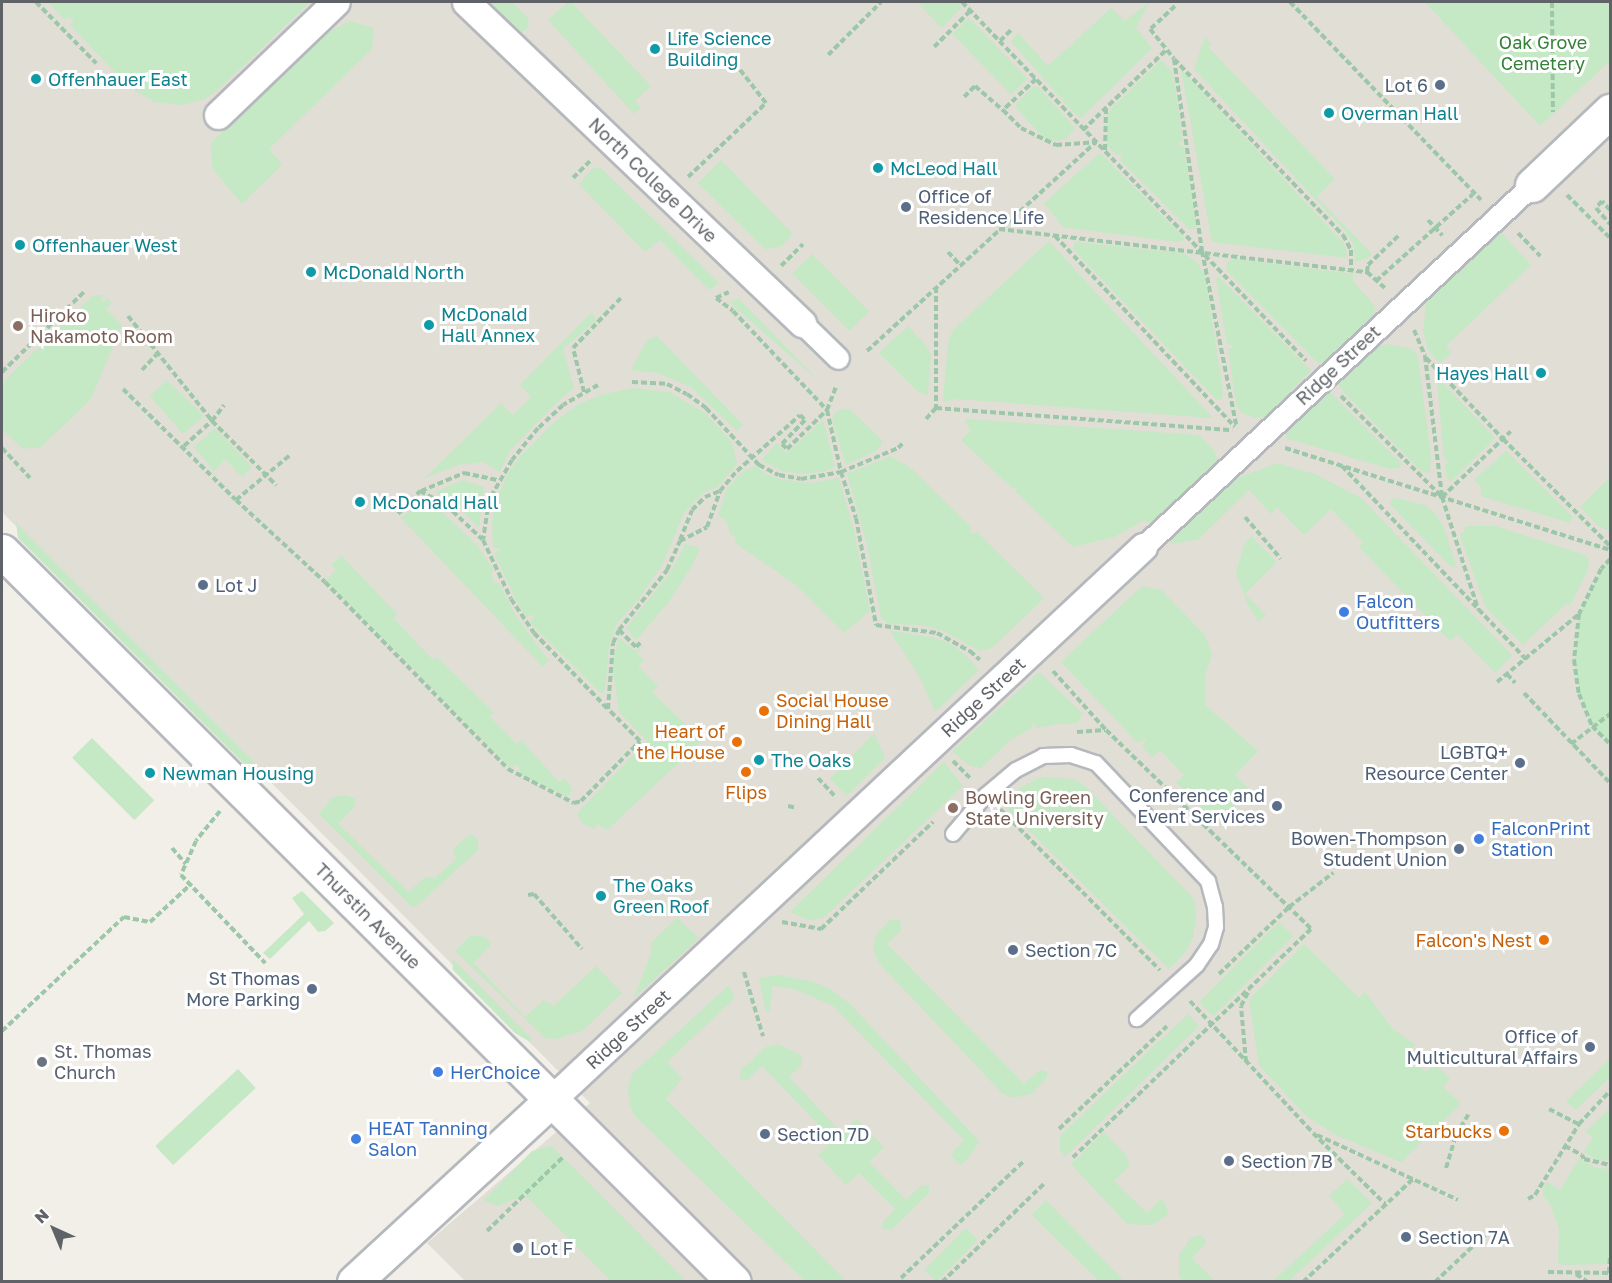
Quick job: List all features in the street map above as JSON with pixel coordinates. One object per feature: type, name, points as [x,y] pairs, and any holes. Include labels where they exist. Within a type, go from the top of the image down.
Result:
[{"type":"street","points":[[218,115],[336,2]]},
{"type":"street","name":"North College Drive","points":[[466,2],[838,358]]},
{"type":"street","name":"Ridge Street","points":[[354,1281],[1611,111]]},
{"type":"street","name":"Thurstin Avenue","points":[[2,551],[734,1281]]},
{"type":"lane","points":[[953,834],[986,795],[1016,770],[1043,756],[1071,755],[1096,763],[1208,881],[1215,907],[1216,927],[1211,944],[1197,965],[1137,1019]]},
{"type":"path","points":[[36,2],[96,63]]},
{"type":"path","points":[[828,55],[881,2]]},
{"type":"path","points":[[962,2],[1323,379],[1442,497]]},
{"type":"path","points":[[1290,2],[1473,194],[1500,215],[1540,256]]},
{"type":"path","points":[[1552,2],[1553,112]]},
{"type":"path","points":[[1175,6],[1150,29],[1174,59],[1343,235],[1351,250],[1351,270]]},
{"type":"path","points":[[934,47],[971,10]]},
{"type":"path","points":[[1000,41],[1013,28]]},
{"type":"path","points":[[1083,130],[1166,50]]},
{"type":"path","points":[[1174,59],[1202,251],[1237,430]]},
{"type":"path","points":[[685,180],[766,103],[734,62]]},
{"type":"path","points":[[1003,111],[1036,79]]},
{"type":"path","points":[[964,97],[975,86],[1021,128],[1056,146],[1096,142]]},
{"type":"path","points":[[1105,151],[1106,108]]},
{"type":"path","points":[[867,351],[1096,142]]},
{"type":"path","points":[[573,178],[596,155]]},
{"type":"path","points":[[1564,191],[1611,238]]},
{"type":"path","points":[[1376,280],[1473,194]]},
{"type":"path","points":[[1611,210],[1602,201],[1596,208],[1611,224]]},
{"type":"path","points":[[999,229],[1366,272],[1404,304],[1425,356],[1442,497],[1478,609]]},
{"type":"path","points":[[1054,236],[1237,430]]},
{"type":"path","points":[[1366,272],[1368,265],[1398,236]]},
{"type":"path","points":[[788,259],[803,244]]},
{"type":"path","points":[[948,252],[960,265]]},
{"type":"path","points":[[926,419],[936,408],[936,287]]},
{"type":"path","points":[[736,290],[716,298],[733,311],[827,410],[856,518],[876,625],[937,633],[970,651],[987,667]]},
{"type":"path","points":[[2,372],[84,292]]},
{"type":"path","points":[[584,392],[573,348],[621,298]]},
{"type":"path","points":[[128,316],[156,355],[212,422],[276,485]]},
{"type":"path","points":[[142,370],[156,355]]},
{"type":"path","points":[[1425,356],[1611,548]]},
{"type":"path","points":[[632,382],[667,384],[687,394],[706,408],[753,458],[771,473],[801,479],[842,472],[898,447],[903,442]]},
{"type":"path","points":[[483,540],[489,500],[497,480],[538,428],[563,405],[598,385]]},
{"type":"path","points":[[680,541],[707,527],[720,491],[731,476],[800,415],[805,420],[782,444],[787,449],[827,410],[836,387]]},
{"type":"path","points":[[123,389],[184,446],[236,500],[325,582],[508,769],[574,803],[581,801],[640,741],[534,633],[511,599],[483,540],[446,505],[420,491]]},
{"type":"path","points":[[184,446],[212,422],[224,405]]},
{"type":"path","points":[[936,408],[1237,430]]},
{"type":"path","points":[[1442,497],[1511,431]]},
{"type":"path","points":[[1258,440],[1611,548]]},
{"type":"path","points":[[2,448],[30,478]]},
{"type":"path","points":[[236,500],[290,454]]},
{"type":"path","points":[[1342,466],[1526,659]]},
{"type":"path","points":[[398,514],[420,491],[464,473],[497,480]]},
{"type":"path","points":[[609,709],[610,654],[619,630],[667,570],[692,510],[705,497],[720,491]]},
{"type":"path","points":[[1245,517],[1281,559]]},
{"type":"path","points":[[1611,559],[1601,569],[1579,614],[1574,660],[1579,694],[1592,726],[1611,744]]},
{"type":"path","points":[[1497,682],[1579,614]]},
{"type":"path","points":[[619,630],[636,646],[640,643]]},
{"type":"path","points":[[1050,668],[1106,730],[1311,929],[1073,1157]]},
{"type":"path","points":[[1507,674],[1515,683]]},
{"type":"path","points":[[1524,693],[1611,783]]},
{"type":"path","points":[[1571,744],[1611,714]]},
{"type":"path","points":[[818,778],[842,804]]},
{"type":"path","points":[[996,805],[1165,975]]},
{"type":"path","points":[[788,807],[797,808]]},
{"type":"path","points":[[222,808],[196,841],[181,875],[265,963]]},
{"type":"path","points":[[172,848],[186,864]]},
{"type":"path","points":[[2,1031],[124,917],[150,922],[191,884]]},
{"type":"path","points":[[528,895],[534,894],[582,949]]},
{"type":"path","points":[[744,972],[763,1036]]},
{"type":"path","points":[[1246,1062],[1241,1006],[1251,986]]},
{"type":"path","points":[[1186,995],[1210,1025],[1313,1133],[1385,1204]]},
{"type":"path","points":[[1528,1199],[1535,1195],[1579,1124],[1611,1091]]},
{"type":"path","points":[[1549,1109],[1579,1124]]},
{"type":"path","points":[[1446,1168],[1456,1136],[1469,1113]]},
{"type":"path","points":[[1313,1133],[1458,1200]]},
{"type":"path","points":[[1565,1146],[1582,1155],[1584,1159],[1611,1165]]},
{"type":"path","points":[[488,1231],[568,1151]]},
{"type":"path","points":[[901,1278],[1025,1160]]},
{"type":"path","points":[[1303,1281],[1413,1179]]},
{"type":"path","points":[[942,1281],[1046,1182]]},
{"type":"path","points":[[1435,1281],[1490,1230]]},
{"type":"path","points":[[1548,1272],[1610,1273],[1611,1256]]},
{"type":"path","points":[[1576,1274],[1588,1281]]},
{"type":"shaded area","name":"Bowling Green State University","points":[[2,2],[1610,2],[1610,1281],[465,1281],[427,1243],[590,1103],[2,512]]},
{"type":"green space","points":[[48,2],[310,2],[218,90],[205,99],[183,105],[154,102],[129,87],[70,25],[74,21],[69,17],[65,20]]},
{"type":"green space","points":[[489,2],[512,2],[528,18],[529,26],[522,33]]},
{"type":"green space","points":[[568,2],[571,2],[651,86],[635,101],[641,108],[634,114],[548,20]]},
{"type":"green space","points":[[917,2],[957,2],[962,7],[942,28]]},
{"type":"green space","points":[[1149,2],[1136,28],[1152,48],[1082,117],[1076,115],[1011,42],[1018,33],[1048,66],[1111,8],[1125,21]]},
{"type":"green space","name":"Oak Grove Cemetery","points":[[1425,2],[1610,2],[1610,61],[1540,126]]},
{"type":"green space","points":[[969,18],[1027,78],[1011,94],[952,34]]},
{"type":"green space","points":[[349,21],[374,28],[372,49],[269,149],[282,165],[242,204],[212,168],[211,143],[327,33]]},
{"type":"green space","points":[[1205,37],[1211,44],[1208,47],[1335,179],[1317,197],[1372,254],[1368,258],[1355,262],[1354,245],[1346,232],[1194,69]]},
{"type":"green space","points":[[1161,60],[1173,73],[1183,140],[1177,144],[1184,146],[1197,228],[1189,229],[1120,160],[1122,153],[1117,155],[1107,145],[1108,112]]},
{"type":"green space","points":[[1181,69],[1344,244],[1348,258],[1212,242]]},
{"type":"green space","points":[[1033,87],[1038,87],[1075,128],[1066,139],[1058,141],[1045,139],[1017,109],[1016,104]]},
{"type":"green space","points":[[1100,153],[1184,240],[1178,242],[1063,227],[1044,203]]},
{"type":"green space","points":[[721,160],[793,234],[780,247],[765,249],[698,183]]},
{"type":"green space","points":[[600,167],[719,283],[709,290],[660,240],[645,252],[579,184],[592,169]]},
{"type":"green space","points":[[1498,229],[1531,265],[1446,346],[1451,353],[1440,363],[1428,350],[1423,332],[1427,295]]},
{"type":"green space","points":[[1049,241],[1213,418],[956,399],[943,402],[948,342],[953,330]]},
{"type":"green space","points":[[1075,242],[1183,253],[1197,262],[1205,276],[1223,391],[1222,400],[1216,399],[1073,249]]},
{"type":"green space","points":[[812,254],[869,311],[849,331],[792,274]]},
{"type":"green space","points":[[1235,259],[1353,274],[1353,281],[1373,304],[1375,311],[1371,318],[1324,362],[1318,363],[1226,270],[1227,262]]},
{"type":"green space","points":[[1218,276],[1311,371],[1265,417],[1255,418],[1242,413],[1236,405],[1228,349],[1233,345],[1227,344],[1216,279]]},
{"type":"green space","points":[[104,295],[101,299],[104,302],[107,298],[112,303],[106,309],[122,325],[91,399],[41,447],[23,449],[2,429],[2,383],[38,348],[44,349],[42,344],[93,296]]},
{"type":"green space","points":[[739,299],[821,383],[729,302]]},
{"type":"green space","points":[[592,312],[596,320],[563,349],[574,388],[554,405],[509,452],[500,472],[483,462],[458,465],[425,478],[501,403],[513,415],[531,397],[520,385]]},
{"type":"green space","points":[[908,326],[927,347],[931,355],[928,395],[918,392],[879,353]]},
{"type":"green space","points":[[657,336],[743,425],[737,431],[691,387],[658,373],[631,370],[647,340]]},
{"type":"green space","points":[[1389,344],[1412,349],[1418,356],[1431,458],[1430,471],[1427,473],[1421,471],[1339,387],[1339,383],[1375,348]]},
{"type":"green space","points":[[167,380],[204,416],[183,434],[150,396]]},
{"type":"green space","points":[[1437,382],[1444,384],[1495,438],[1451,482],[1447,478],[1445,466],[1448,460],[1444,459]]},
{"type":"green space","points":[[632,388],[669,392],[706,414],[732,442],[737,464],[717,488],[705,491],[684,513],[663,563],[638,600],[617,623],[609,646],[605,690],[602,694],[535,628],[530,622],[535,614],[527,617],[518,604],[494,553],[501,549],[493,547],[492,521],[496,499],[509,472],[517,460],[553,423],[579,404],[601,395]]},
{"type":"green space","points":[[1330,392],[1401,463],[1400,468],[1390,469],[1286,438],[1288,430]]},
{"type":"green space","points":[[845,408],[852,411],[882,440],[882,444],[876,451],[846,465],[832,419],[836,412]]},
{"type":"green space","points":[[965,419],[1199,435],[1214,450],[1218,460],[1150,524],[1145,520],[1114,537],[1073,547],[1015,491],[1018,487],[1012,488],[961,440],[970,431]]},
{"type":"green space","points":[[823,420],[835,467],[821,472],[801,474],[782,471],[761,460],[777,443],[787,453]]},
{"type":"green space","points":[[215,428],[252,467],[242,477],[225,459],[214,471],[194,447]]},
{"type":"green space","points":[[1506,451],[1572,516],[1570,523],[1481,496],[1481,487],[1474,480]]},
{"type":"green space","points":[[891,456],[912,469],[971,527],[970,534],[977,532],[1044,598],[992,648],[979,651],[944,631],[921,625],[887,624],[881,617],[867,545],[847,474]]},
{"type":"green space","points":[[1277,463],[1315,474],[1361,498],[1512,655],[1495,673],[1458,635],[1450,641],[1359,547],[1363,542],[1331,509],[1304,535],[1277,507],[1271,514],[1249,490],[1199,539],[1169,545],[1176,535],[1237,478]]},
{"type":"green space","points":[[755,466],[766,474],[783,480],[811,483],[839,478],[854,531],[870,611],[844,633],[796,585],[735,543],[736,536],[730,534],[727,522],[718,515],[727,489],[742,472]]},
{"type":"green space","points":[[1610,477],[1610,532],[1596,524],[1580,507]]},
{"type":"green space","points":[[463,480],[484,487],[479,528],[452,501],[435,492]]},
{"type":"green space","points":[[1397,498],[1425,505],[1434,512],[1444,527],[1457,568],[1449,565],[1390,504],[1392,499]]},
{"type":"green space","points":[[424,504],[440,510],[477,545],[494,571],[491,573],[495,584],[499,583],[516,616],[549,661],[543,667],[401,518],[416,506]]},
{"type":"green space","points":[[16,523],[266,774],[250,770],[18,538]]},
{"type":"green space","points":[[1466,526],[1495,526],[1585,555],[1589,560],[1587,572],[1569,606],[1567,603],[1523,645],[1486,608],[1459,533],[1464,532]]},
{"type":"green space","points":[[1251,536],[1277,562],[1245,594],[1266,615],[1258,621],[1248,605],[1236,573],[1245,542]]},
{"type":"green space","points":[[685,544],[700,548],[693,564],[668,603],[636,640],[626,628],[673,569]]},
{"type":"green space","points":[[341,555],[397,614],[394,619],[433,660],[437,657],[494,713],[490,717],[517,744],[521,740],[559,782],[564,778],[573,789],[567,797],[519,773],[520,767],[516,764],[512,768],[507,764],[326,581],[336,569],[331,565]]},
{"type":"green space","points":[[1610,559],[1610,744],[1592,726],[1579,694],[1574,660],[1579,614],[1601,569]]},
{"type":"green space","points":[[1142,586],[1161,590],[1205,635],[1212,654],[1205,676],[1205,705],[1258,751],[1235,775],[1252,792],[1214,821],[1176,782],[1184,775],[1160,750],[1152,757],[1142,747],[1147,738],[1138,743],[1061,662]]},
{"type":"green space","points":[[890,631],[931,637],[949,643],[961,651],[979,670],[935,712],[919,676]]},
{"type":"green space","points":[[619,638],[635,651],[644,646],[637,653],[644,660],[638,666],[658,686],[652,692],[702,741],[607,830],[597,824],[594,829],[581,823],[577,813],[647,741],[619,712],[612,663]]},
{"type":"green space","points":[[1039,672],[1082,713],[1078,723],[1038,728],[1032,723],[1031,729],[1010,740],[981,768],[970,766],[952,751]]},
{"type":"green space","points":[[874,733],[885,758],[847,796],[830,779]]},
{"type":"green space","points":[[92,738],[154,800],[134,820],[72,758]]},
{"type":"green space","points":[[944,762],[963,786],[823,918],[809,920],[790,912]]},
{"type":"green space","points":[[1040,777],[1074,779],[1086,787],[1194,899],[1196,918],[1193,938],[1184,954],[1169,969],[1003,805],[1020,788]]},
{"type":"green space","points":[[344,795],[355,798],[355,806],[338,824],[409,892],[425,877],[435,878],[457,858],[453,853],[455,847],[470,834],[478,840],[478,850],[418,905],[412,907],[319,814],[333,797]]},
{"type":"green space","points":[[302,891],[334,923],[325,931],[318,932],[309,921],[270,959],[263,953],[304,914],[292,898]]},
{"type":"green space","points":[[677,918],[699,938],[633,999],[651,954],[651,943]]},
{"type":"green space","points":[[890,920],[900,920],[901,930],[887,944],[1024,1084],[1040,1070],[1048,1072],[1046,1079],[1031,1094],[1013,1098],[1003,1094],[878,962],[873,947],[876,935]]},
{"type":"green space","points":[[1279,922],[1293,936],[1213,1016],[1199,1002]]},
{"type":"green space","points":[[470,936],[481,936],[489,940],[490,946],[474,963],[525,1017],[544,1000],[554,1006],[596,966],[622,993],[582,1031],[556,1039],[545,1038],[455,951]]},
{"type":"green space","points":[[1304,944],[1359,998],[1365,992],[1393,1029],[1416,1045],[1408,1053],[1426,1072],[1435,1064],[1450,1078],[1443,1087],[1461,1104],[1401,1162],[1338,1136],[1307,1117],[1259,1065],[1249,1000]]},
{"type":"green space","points":[[452,958],[532,1039],[530,1042],[515,1033],[453,970]]},
{"type":"green space","points":[[778,975],[811,981],[829,988],[849,1003],[979,1141],[961,1165],[951,1155],[964,1140],[832,1005],[794,989],[772,986],[770,1010],[766,1012],[759,978]]},
{"type":"green space","points":[[729,985],[735,998],[667,1062],[682,1078],[666,1099],[846,1281],[805,1281],[634,1115],[630,1105],[628,1088],[632,1074]]},
{"type":"green space","points":[[1188,1014],[1199,1026],[1065,1157],[1060,1149],[1060,1136]]},
{"type":"green space","points":[[778,1044],[802,1056],[802,1065],[789,1077],[842,1133],[857,1119],[884,1147],[869,1162],[906,1200],[922,1185],[929,1185],[929,1193],[891,1230],[882,1229],[883,1222],[895,1209],[859,1173],[846,1185],[818,1155],[833,1140],[762,1066],[747,1080],[740,1079],[741,1070],[766,1047]]},
{"type":"green space","points":[[1610,1059],[1610,1077],[1576,1110],[1566,1101]]},
{"type":"green space","points":[[238,1069],[256,1088],[173,1165],[155,1146]]},
{"type":"green space","points":[[1610,1108],[1610,1159],[1598,1161],[1584,1152],[1593,1137],[1585,1132]]},
{"type":"green space","points":[[1104,1132],[1127,1156],[1129,1166],[1114,1181],[1147,1213],[1162,1198],[1169,1214],[1152,1225],[1127,1224],[1071,1164]]},
{"type":"green space","points":[[552,1146],[686,1281],[611,1281],[525,1195],[497,1206],[484,1200],[532,1151]]},
{"type":"green space","points":[[1579,1159],[1596,1168],[1610,1169],[1610,1248],[1607,1264],[1563,1265],[1558,1262],[1559,1229],[1551,1206],[1543,1195],[1543,1189],[1547,1182],[1560,1190]]},
{"type":"green space","points":[[1347,1179],[1372,1203],[1289,1281],[1273,1281],[1345,1214],[1329,1196]]},
{"type":"green space","points":[[1046,1200],[1124,1281],[1099,1281],[1032,1215]]},
{"type":"green space","points":[[966,1228],[978,1240],[936,1282],[924,1270]]},
{"type":"green space","points":[[1201,1235],[1207,1242],[1192,1258],[1215,1281],[1184,1281],[1179,1277],[1179,1255],[1191,1238]]},
{"type":"place","name":"Life Science Building","points":[[655,49]]},
{"type":"place","name":"Offenhauer East","points":[[36,79]]},
{"type":"place","name":"Lot 6","points":[[1440,85]]},
{"type":"place","name":"Overman Hall","points":[[1329,113]]},
{"type":"place","name":"McLeod Hall","points":[[878,168]]},
{"type":"place","name":"Office of Residence Life","points":[[906,207]]},
{"type":"place","name":"Offenhauer West","points":[[20,245]]},
{"type":"place","name":"McDonald North","points":[[311,272]]},
{"type":"place","name":"McDonald Hall Annex","points":[[429,325]]},
{"type":"place","name":"Hiroko Nakamoto Room","points":[[18,326]]},
{"type":"place","name":"Hayes Hall","points":[[1541,373]]},
{"type":"place","name":"McDonald Hall","points":[[360,502]]},
{"type":"place","name":"Lot J","points":[[203,585]]},
{"type":"place","name":"Falcon Outfitters","points":[[1344,612]]},
{"type":"place","name":"Social House Dining Hall","points":[[764,711]]},
{"type":"place","name":"Heart of the House","points":[[737,742]]},
{"type":"place","name":"The Oaks","points":[[759,760]]},
{"type":"place","name":"LGBTQ+ Resource Center","points":[[1520,763]]},
{"type":"place","name":"Flips","points":[[746,772]]},
{"type":"place","name":"Newman Housing","points":[[150,773]]},
{"type":"place","name":"Conference and Event Services","points":[[1277,806]]},
{"type":"place","name":"Bowling Green State University","points":[[953,808]]},
{"type":"place","name":"FalconPrint Station","points":[[1479,839]]},
{"type":"place","name":"Bowen-Thompson Student Union","points":[[1459,849]]},
{"type":"place","name":"The Oaks Green Roof","points":[[601,896]]},
{"type":"place","name":"Falcon's Nest","points":[[1544,940]]},
{"type":"place","name":"Section 7C","points":[[1013,950]]},
{"type":"place","name":"St Thomas More Parking","points":[[312,989]]},
{"type":"place","name":"Office of Multicultural Affairs","points":[[1590,1047]]},
{"type":"place","name":"St. Thomas Church","points":[[42,1062]]},
{"type":"place","name":"HerChoice","points":[[438,1072]]},
{"type":"place","name":"Starbucks","points":[[1504,1131]]},
{"type":"place","name":"Section 7D","points":[[765,1134]]},
{"type":"place","name":"HEAT Tanning Salon","points":[[356,1139]]},
{"type":"place","name":"Section 7B","points":[[1229,1161]]},
{"type":"place","name":"Section 7A","points":[[1406,1237]]},
{"type":"place","name":"Lot F","points":[[518,1248]]}]
